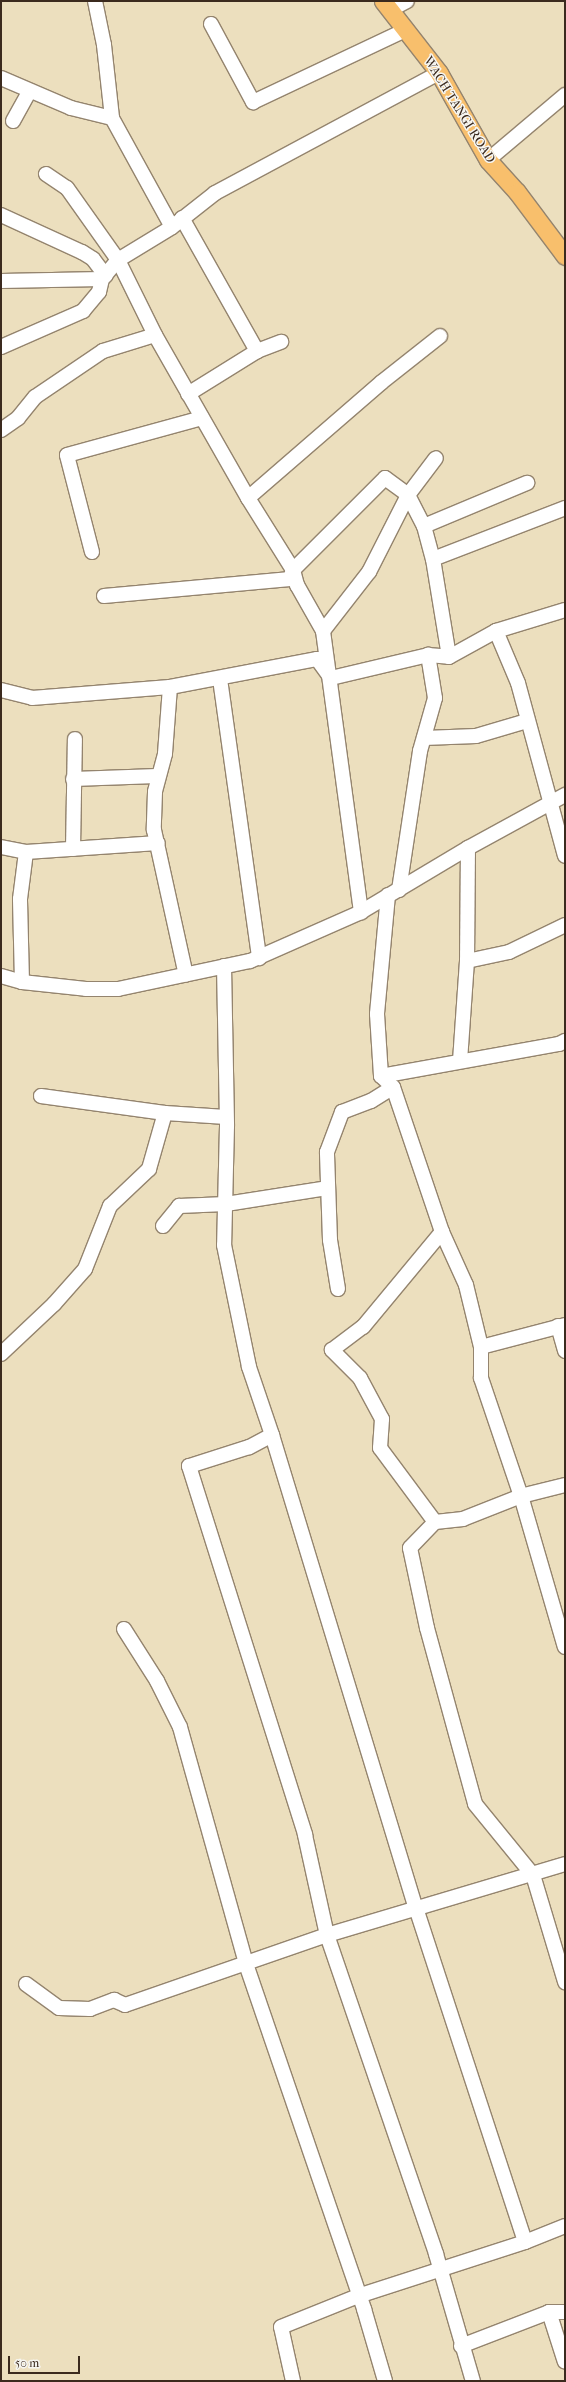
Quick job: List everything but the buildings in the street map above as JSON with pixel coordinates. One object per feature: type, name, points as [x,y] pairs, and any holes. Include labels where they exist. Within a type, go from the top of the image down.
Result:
[{"type":"main road","name":"WACH TANGI ROAD","points":[[386,5],[439,73],[488,160],[517,192],[565,256]]},
{"type":"street","points":[[95,1],[104,45],[112,118],[257,351]]},
{"type":"street","points":[[386,5],[407,1]]},
{"type":"street","points":[[211,24],[253,102],[406,30]]},
{"type":"street","points":[[1,347],[83,311],[99,292],[104,278],[118,260],[177,222],[215,192],[439,73]]},
{"type":"street","points":[[1,78],[29,92],[71,108],[112,118]]},
{"type":"street","points":[[13,121],[29,92]]},
{"type":"street","points":[[488,160],[565,95]]},
{"type":"street","points":[[46,174],[67,188],[118,260],[155,335],[248,498],[293,570],[297,585],[323,631],[331,678],[361,912]]},
{"type":"street","points":[[1,215],[82,252],[93,259],[104,278]]},
{"type":"street","points":[[1,281],[104,278]]},
{"type":"street","points":[[1,430],[18,418],[35,397],[103,351],[155,335]]},
{"type":"street","points":[[248,498],[382,382],[440,336]]},
{"type":"street","points":[[188,394],[257,351],[280,342]]},
{"type":"street","points":[[92,552],[67,455],[202,418]]},
{"type":"street","points":[[323,631],[369,572],[408,495],[436,458]]},
{"type":"street","points":[[104,596],[290,579],[293,570],[385,478],[408,495],[424,526],[433,558],[449,657]]},
{"type":"street","points":[[424,526],[527,483]]},
{"type":"street","points":[[433,558],[565,508]]},
{"type":"street","points":[[331,678],[428,655],[449,657],[496,631],[565,610]]},
{"type":"street","points":[[496,631],[518,683],[527,721],[565,856]]},
{"type":"street","points":[[428,655],[435,698],[424,738],[393,892],[377,1014],[381,1076],[393,1087],[442,1232],[466,1285],[481,1347],[481,1378],[521,1496],[565,1647]]},
{"type":"street","points":[[1,690],[32,698],[170,687],[220,679],[317,659],[331,678]]},
{"type":"street","points":[[220,679],[259,958]]},
{"type":"street","points":[[170,687],[165,754],[157,776],[154,830],[155,840],[158,843],[171,916],[186,975]]},
{"type":"street","points":[[424,738],[476,736],[527,721]]},
{"type":"street","points":[[73,848],[73,779],[75,739]]},
{"type":"street","points":[[73,779],[157,776]]},
{"type":"street","points":[[1,976],[22,982],[86,990],[118,989],[186,975],[200,974],[224,966],[259,958],[361,912],[468,848],[565,795]]},
{"type":"street","points":[[1,847],[26,852],[158,843]]},
{"type":"street","points":[[460,1061],[467,960],[468,848]]},
{"type":"street","points":[[22,982],[20,899],[26,852]]},
{"type":"street","points":[[467,960],[509,952],[565,925]]},
{"type":"street","points":[[224,966],[226,1117],[226,1204],[224,1244],[232,1282],[235,1308],[249,1367],[272,1435],[416,1908],[525,2242]]},
{"type":"street","points":[[381,1076],[559,1044],[565,1041]]},
{"type":"street","points":[[338,1289],[330,1240],[327,1152],[342,1112],[371,1101],[393,1087]]},
{"type":"street","points":[[41,1096],[165,1113],[226,1117]]},
{"type":"street","points":[[1,1354],[54,1304],[85,1269],[110,1206],[150,1169],[165,1113]]},
{"type":"street","points":[[163,1226],[179,1206],[226,1204],[328,1188]]},
{"type":"street","points":[[435,1522],[380,1448],[382,1419],[360,1378],[332,1350],[363,1327],[442,1232]]},
{"type":"street","points":[[481,1347],[561,1326],[565,1351]]},
{"type":"street","points":[[272,1435],[249,1447],[189,1466],[305,1835],[327,1935],[440,2268],[460,2346],[473,2381]]},
{"type":"street","points":[[565,1485],[521,1496],[463,1519],[435,1522],[410,1548],[427,1628],[475,1804],[533,1875],[565,1982]]},
{"type":"street","points":[[124,1629],[157,1681],[180,1727],[246,1964],[358,2296],[385,2381]]},
{"type":"street","points":[[26,1984],[59,2008],[90,2009],[114,2000],[125,2005],[327,1935],[533,1875],[565,1864]]},
{"type":"street","points":[[293,2381],[281,2327],[358,2296],[440,2268],[525,2242],[565,2226]]},
{"type":"street","points":[[460,2346],[549,2312],[565,2312]]},
{"type":"street","points":[[549,2312],[565,2362]]}]
